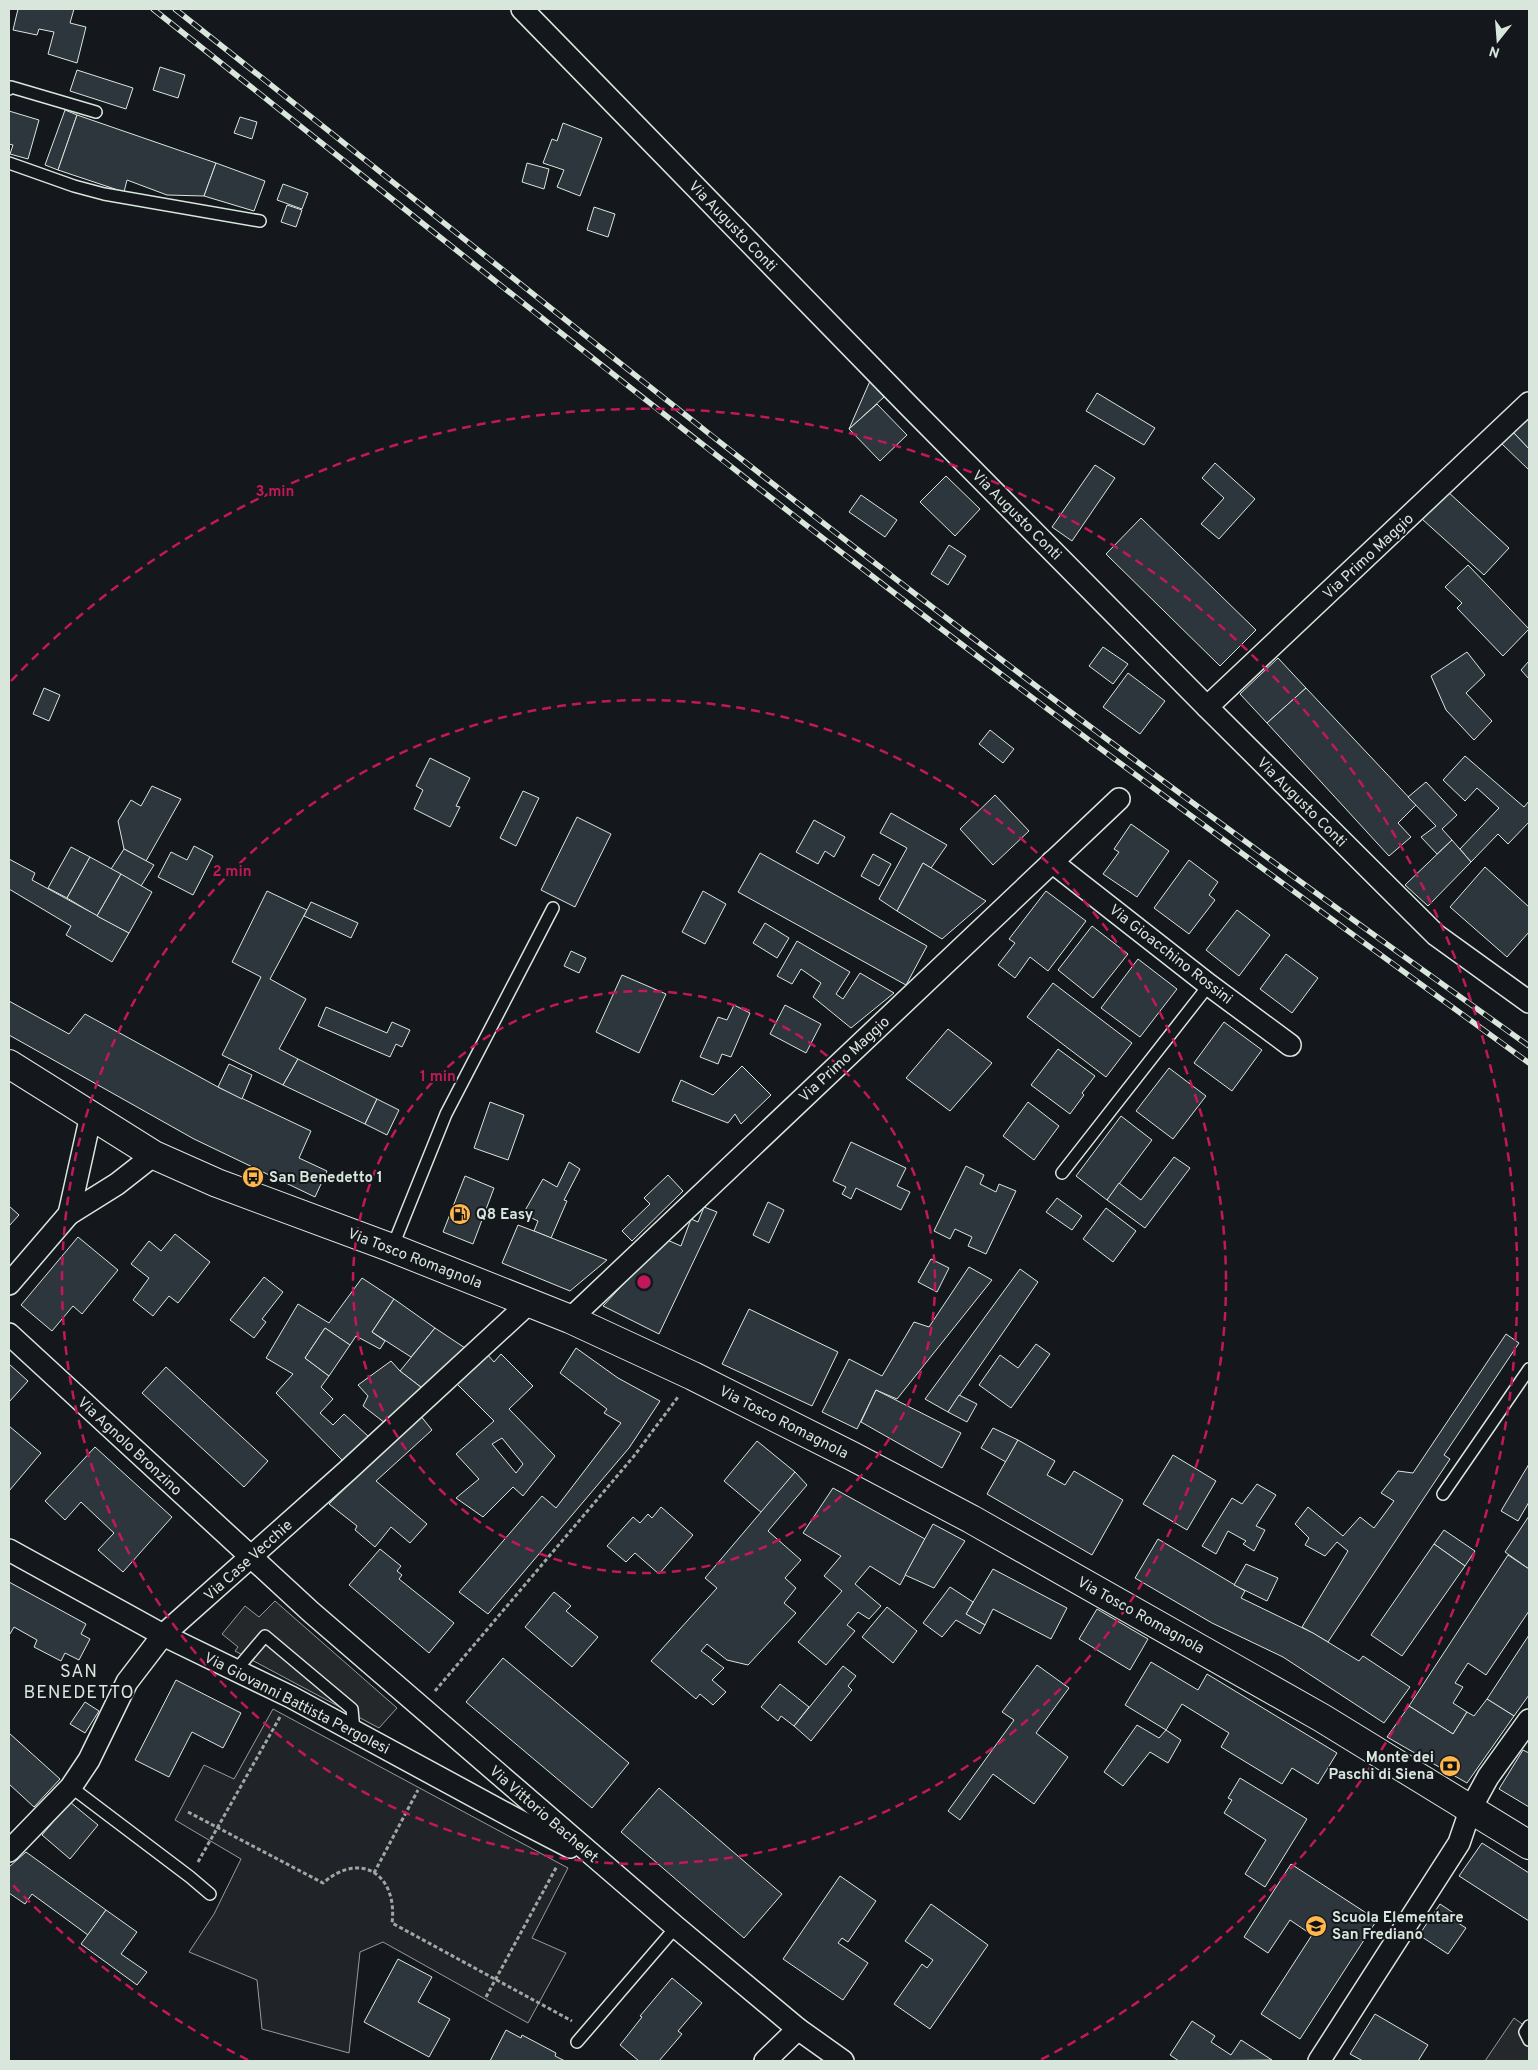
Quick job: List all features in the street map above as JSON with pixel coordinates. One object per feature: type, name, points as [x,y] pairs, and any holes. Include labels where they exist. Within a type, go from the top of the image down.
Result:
[{"type":"main road","name":"Via Tosco Romagnola","points":[[9,1064],[154,1155],[216,1184],[392,1248],[570,1319],[693,1376],[843,1452],[971,1519],[1322,1718],[1529,1844]]},
{"type":"street","name":"Via Augusto Conti","points":[[522,9],[903,400],[1436,935],[1529,1002]]},
{"type":"street","name":"Via Primo Maggio","points":[[1207,707],[1529,403]]},
{"type":"street","name":"Via Primo Maggio","points":[[570,1319],[1119,799]]},
{"type":"street","name":"Via Gioacchino Rossini","points":[[1052,862],[1290,1045]]},
{"type":"street","points":[[69,1214],[90,1115]]},
{"type":"street","points":[[9,1284],[69,1214],[117,1184],[154,1155]]},
{"type":"street","name":"Via Case Vecchie","points":[[9,1851],[71,1788],[89,1760],[127,1682],[163,1635],[252,1557],[529,1302]]},
{"type":"street","name":"Via Agnolo Bronzino","points":[[9,1334],[252,1557]]},
{"type":"street","name":"Via Giovanni Battista Pergolesi","points":[[9,1550],[163,1635],[291,1697],[427,1771],[578,1849]]},
{"type":"street","name":"Via Vittorio Bachelet","points":[[252,1557],[578,1849],[676,1927],[798,2029],[844,2061]]},
{"type":"street","points":[[1319,2061],[1459,1843],[1471,1808],[1488,1777],[1529,1720]]},
{"type":"street","points":[[765,2061],[798,2029]]},
{"type":"lane","points":[[9,89],[11,87],[96,112]]},
{"type":"lane","points":[[9,163],[74,186],[104,194],[260,221]]},
{"type":"lane","points":[[392,1248],[446,1114],[552,908]]},
{"type":"lane","points":[[1062,1173],[1210,985]]},
{"type":"lane","points":[[1443,1494],[1529,1369]]},
{"type":"lane","points":[[237,1670],[265,1636],[352,1709],[354,1730]]},
{"type":"lane","points":[[71,1788],[210,1894]]},
{"type":"lane","points":[[577,2042],[676,1927]]},
{"type":"lane","points":[[1529,2026],[1525,2032],[1529,2040]]},
{"type":"path","points":[[421,1708],[634,1456],[693,1376]]},
{"type":"path","points":[[190,1877],[291,1697]]},
{"type":"path","points":[[374,1873],[427,1771]]},
{"type":"path","points":[[188,1812],[323,1883],[334,1874],[349,1868],[366,1869],[374,1873],[379,1876],[386,1886],[391,1898],[394,1908],[392,1923],[588,2029]]},
{"type":"path","points":[[486,1997],[578,1849]]},
{"type":"shaded area","points":[[275,1601],[397,1708],[379,1728],[235,1651],[238,1647],[222,1634],[245,1606],[259,1617]]},
{"type":"shaded area","points":[[273,1709],[568,1868],[532,1938],[566,1953],[528,2023],[383,1942],[360,1952],[349,2053],[262,2029],[257,1980],[189,1952],[214,1914],[241,1859],[175,1820],[204,1765],[234,1779]]},
{"type":"shaded area","points":[[1514,2018],[1529,2029],[1529,2061],[1485,2061]]},
{"type":"building","points":[[18,9],[74,9],[70,23],[86,27],[77,63],[48,54],[54,32],[39,29],[37,35],[13,30]]},
{"type":"building","points":[[160,67],[185,75],[178,98],[153,90]]},
{"type":"building","points":[[77,70],[133,88],[126,109],[70,91]]},
{"type":"building","points":[[65,110],[77,115],[58,170],[45,165]]},
{"type":"building","points":[[9,111],[39,120],[28,159],[10,154],[13,145],[9,144]]},
{"type":"building","points":[[77,115],[216,163],[204,196],[167,195],[127,180],[124,192],[58,170]]},
{"type":"building","points":[[240,117],[257,122],[252,139],[234,133]]},
{"type":"building","points":[[563,123],[602,138],[580,196],[557,187],[564,170],[543,163],[552,139],[557,141]]},
{"type":"building","points":[[216,163],[265,181],[254,211],[204,196]]},
{"type":"building","points":[[527,163],[549,169],[544,189],[522,182]]},
{"type":"building","points":[[283,184],[308,193],[302,209],[277,200]]},
{"type":"building","points":[[287,205],[302,210],[296,227],[281,222]]},
{"type":"building","points":[[594,207],[615,214],[608,237],[587,230]]},
{"type":"building","points":[[870,381],[884,397],[849,429]]},
{"type":"building","points":[[1097,393],[1155,428],[1144,445],[1086,411]]},
{"type":"building","points":[[877,404],[907,435],[880,461],[849,429]]},
{"type":"building","points":[[1529,416],[1529,449],[1513,432]]},
{"type":"building","points":[[1513,432],[1529,449],[1529,470],[1502,444]]},
{"type":"building","points":[[1215,463],[1255,499],[1219,539],[1201,524],[1224,498],[1202,478]]},
{"type":"building","points":[[1095,465],[1115,478],[1072,541],[1052,527]]},
{"type":"building","points":[[946,476],[980,509],[955,536],[920,502]]},
{"type":"building","points":[[1447,491],[1509,548],[1484,575],[1422,519]]},
{"type":"building","points":[[861,495],[897,520],[885,537],[849,512]]},
{"type":"building","points":[[1141,518],[1256,630],[1220,666],[1106,554]]},
{"type":"building","points":[[949,545],[966,556],[948,585],[931,574]]},
{"type":"building","points":[[1468,565],[1529,629],[1503,656],[1457,608],[1462,603],[1445,587]]},
{"type":"building","points":[[1103,647],[1128,664],[1113,684],[1089,666]]},
{"type":"building","points":[[1467,652],[1485,675],[1466,693],[1492,721],[1474,740],[1446,710],[1431,676]]},
{"type":"building","points":[[1278,658],[1306,688],[1267,723],[1240,694]]},
{"type":"building","points":[[1529,661],[1529,679],[1521,670]]},
{"type":"building","points":[[1128,673],[1165,701],[1140,734],[1103,707]]},
{"type":"building","points":[[44,688],[60,695],[49,721],[33,714]]},
{"type":"building","points":[[1306,688],[1416,805],[1398,823],[1411,837],[1389,856],[1267,723]]},
{"type":"building","points":[[990,730],[1014,749],[1003,763],[979,744]]},
{"type":"building","points":[[1465,756],[1524,807],[1529,801],[1529,822],[1508,844],[1498,834],[1471,862],[1460,849],[1499,808],[1477,788],[1465,801],[1443,780]]},
{"type":"building","points":[[430,758],[470,778],[456,806],[460,807],[450,827],[414,809],[423,790],[416,786]]},
{"type":"building","points":[[1426,782],[1457,815],[1442,829],[1452,840],[1437,854],[1421,837],[1436,826],[1408,797]]},
{"type":"building","points":[[152,786],[181,799],[146,861],[124,849],[118,821],[131,800],[141,806]]},
{"type":"building","points":[[523,791],[539,798],[516,846],[500,838]]},
{"type":"building","points":[[995,795],[1029,831],[993,865],[960,829]]},
{"type":"building","points":[[891,813],[947,845],[931,868],[923,863],[897,911],[879,899],[907,848],[880,833]]},
{"type":"building","points":[[577,817],[611,834],[575,907],[541,890]]},
{"type":"building","points":[[814,820],[845,837],[834,857],[825,851],[818,864],[796,852]]},
{"type":"building","points":[[1131,824],[1169,851],[1137,897],[1103,874],[1119,852],[1114,849]]},
{"type":"building","points":[[1452,840],[1471,862],[1428,906],[1405,885]]},
{"type":"building","points":[[194,846],[213,856],[193,895],[158,877],[171,852],[187,860]]},
{"type":"building","points":[[71,847],[90,857],[67,898],[48,888]]},
{"type":"building","points":[[124,849],[154,865],[141,886],[111,869]]},
{"type":"building","points":[[760,853],[927,946],[906,985],[738,892]]},
{"type":"building","points":[[873,854],[891,864],[879,886],[861,876]]},
{"type":"building","points":[[90,857],[121,874],[97,916],[67,898]]},
{"type":"building","points":[[9,859],[35,873],[32,880],[129,933],[112,962],[66,935],[71,926],[9,889]]},
{"type":"building","points":[[1189,860],[1218,882],[1209,895],[1215,900],[1189,934],[1154,908]]},
{"type":"building","points":[[923,863],[986,901],[942,939],[897,911]]},
{"type":"building","points":[[1485,867],[1529,907],[1529,932],[1507,957],[1450,907]]},
{"type":"building","points":[[121,874],[152,892],[129,933],[97,916]]},
{"type":"building","points":[[267,891],[307,910],[270,979],[306,999],[279,1049],[298,1059],[283,1085],[222,1055],[261,977],[232,962]]},
{"type":"building","points":[[703,891],[726,904],[705,944],[682,932]]},
{"type":"building","points":[[1046,891],[1086,921],[1048,971],[1030,957],[1015,978],[998,965],[1015,943],[1009,939]]},
{"type":"building","points":[[311,902],[358,923],[351,938],[304,916]]},
{"type":"building","points":[[1237,910],[1270,935],[1239,976],[1206,950]]},
{"type":"building","points":[[765,923],[789,938],[777,958],[753,943]]},
{"type":"building","points":[[1092,926],[1128,954],[1093,998],[1058,970]]},
{"type":"building","points":[[797,941],[850,972],[836,994],[843,999],[860,973],[894,993],[851,1028],[813,997],[821,983],[801,969],[792,984],[777,976]]},
{"type":"building","points":[[571,951],[586,958],[579,973],[564,966]]},
{"type":"building","points":[[1286,954],[1318,978],[1292,1013],[1260,989]]},
{"type":"building","points":[[1138,959],[1177,989],[1140,1037],[1101,1008]]},
{"type":"building","points":[[622,975],[666,994],[639,1053],[596,1032]]},
{"type":"building","points":[[1053,983],[1132,1043],[1106,1077],[1027,1017]]},
{"type":"building","points":[[9,1001],[69,1034],[85,1014],[218,1087],[311,1131],[299,1158],[327,1171],[315,1197],[194,1139],[9,1035]]},
{"type":"building","points":[[734,1005],[750,1013],[731,1057],[722,1054],[718,1064],[700,1057],[718,1017],[727,1020]]},
{"type":"building","points":[[785,1005],[821,1024],[806,1053],[770,1034]]},
{"type":"building","points":[[326,1007],[387,1033],[392,1022],[410,1030],[402,1047],[396,1044],[390,1057],[318,1026]]},
{"type":"building","points":[[1224,1022],[1262,1050],[1232,1091],[1194,1063]]},
{"type":"building","points":[[948,1029],[992,1063],[950,1111],[906,1078]]},
{"type":"building","points":[[1058,1049],[1095,1076],[1082,1093],[1084,1095],[1070,1114],[1031,1085]]},
{"type":"building","points":[[298,1059],[377,1099],[365,1124],[283,1085]]},
{"type":"building","points":[[229,1064],[252,1075],[242,1099],[218,1087]]},
{"type":"building","points":[[742,1066],[771,1095],[741,1124],[735,1114],[728,1123],[672,1101],[681,1080],[713,1095]]},
{"type":"building","points":[[1169,1068],[1206,1096],[1173,1139],[1136,1111]]},
{"type":"building","points":[[377,1099],[399,1110],[387,1135],[365,1124]]},
{"type":"building","points":[[490,1102],[524,1115],[508,1160],[474,1148]]},
{"type":"building","points":[[1028,1102],[1059,1126],[1034,1160],[1003,1136]]},
{"type":"building","points":[[1121,1116],[1152,1140],[1107,1200],[1076,1176]]},
{"type":"building","points":[[851,1142],[906,1168],[897,1186],[910,1192],[901,1210],[856,1188],[851,1199],[842,1194],[846,1187],[833,1181]]},
{"type":"building","points":[[1174,1157],[1190,1168],[1145,1228],[1107,1200],[1119,1183],[1141,1200]]},
{"type":"building","points":[[569,1162],[580,1169],[564,1200],[567,1201],[551,1238],[534,1231],[538,1221],[523,1214],[543,1179],[557,1187]]},
{"type":"building","points":[[966,1166],[984,1175],[980,1184],[996,1192],[999,1184],[1016,1191],[986,1254],[968,1246],[972,1237],[955,1229],[950,1239],[934,1231]]},
{"type":"building","points":[[668,1175],[683,1191],[632,1241],[622,1231],[650,1204],[644,1198]]},
{"type":"building","points":[[465,1176],[494,1188],[473,1244],[443,1232]]},
{"type":"building","points":[[1057,1198],[1082,1216],[1072,1230],[1046,1212]]},
{"type":"building","points":[[768,1202],[784,1210],[769,1243],[753,1235]]},
{"type":"building","points":[[9,1206],[19,1215],[9,1226]]},
{"type":"building","points":[[704,1207],[717,1212],[659,1334],[603,1306],[665,1239],[681,1246],[691,1219],[698,1222]]},
{"type":"building","points":[[1106,1208],[1136,1231],[1113,1262],[1083,1239]]},
{"type":"building","points":[[518,1225],[607,1260],[570,1291],[502,1263]]},
{"type":"building","points":[[175,1234],[210,1262],[178,1303],[169,1296],[153,1316],[133,1300],[149,1278],[131,1264],[149,1241],[161,1251]]},
{"type":"building","points":[[78,1237],[118,1270],[82,1314],[73,1306],[52,1331],[21,1305]]},
{"type":"building","points":[[931,1259],[949,1268],[937,1292],[918,1282]]},
{"type":"building","points":[[969,1267],[992,1280],[897,1399],[876,1390],[857,1429],[822,1412],[849,1359],[882,1376],[914,1322],[929,1327]]},
{"type":"building","points":[[1020,1269],[1038,1282],[948,1412],[925,1399]]},
{"type":"building","points":[[264,1277],[283,1292],[262,1319],[266,1322],[254,1338],[230,1320]]},
{"type":"building","points":[[362,1278],[394,1299],[372,1332],[385,1341],[380,1349],[356,1336],[350,1345],[325,1328],[305,1358],[329,1376],[321,1387],[333,1399],[320,1413],[333,1425],[344,1414],[369,1437],[343,1461],[276,1393],[293,1374],[266,1358],[298,1304],[329,1323]]},
{"type":"building","points":[[394,1299],[435,1328],[411,1357],[372,1332]]},
{"type":"building","points":[[749,1309],[838,1352],[812,1406],[722,1364]]},
{"type":"building","points":[[325,1328],[350,1345],[329,1376],[305,1358]]},
{"type":"building","points":[[435,1328],[465,1348],[422,1388],[400,1371]]},
{"type":"building","points":[[1506,1334],[1519,1343],[1444,1455],[1450,1459],[1328,1642],[1302,1627],[1348,1551],[1337,1542],[1325,1556],[1305,1545],[1309,1538],[1295,1524],[1308,1507],[1343,1536],[1360,1517],[1374,1528],[1394,1501],[1381,1493],[1398,1471],[1413,1473]]},
{"type":"building","points":[[1036,1344],[1050,1354],[1011,1408],[979,1385],[1000,1355],[1018,1368]]},
{"type":"building","points":[[576,1348],[618,1378],[660,1401],[629,1448],[488,1614],[459,1592],[542,1496],[556,1508],[621,1423],[604,1413],[607,1409],[560,1373]]},
{"type":"building","points":[[487,1354],[494,1362],[501,1354],[533,1386],[509,1409],[555,1456],[523,1496],[513,1487],[483,1517],[456,1498],[479,1479],[456,1454],[494,1421],[455,1382]],"holes":[[[502,1438],[523,1464],[516,1473],[492,1444]]]},
{"type":"building","points":[[391,1361],[400,1371],[422,1388],[385,1423],[363,1406],[368,1396],[358,1385]]},
{"type":"building","points":[[9,1364],[28,1381],[9,1402]]},
{"type":"building","points":[[166,1367],[268,1461],[244,1487],[142,1393]]},
{"type":"building","points":[[876,1390],[961,1433],[942,1468],[861,1422]]},
{"type":"building","points":[[959,1395],[977,1404],[967,1422],[948,1412]]},
{"type":"building","points":[[420,1415],[432,1430],[376,1481],[427,1524],[410,1543],[391,1527],[375,1547],[355,1530],[357,1526],[329,1504]]},
{"type":"building","points":[[9,1426],[41,1453],[9,1491]]},
{"type":"building","points":[[993,1428],[1018,1440],[1006,1462],[981,1448]]},
{"type":"building","points":[[1018,1440],[1055,1461],[1047,1475],[1065,1485],[1074,1471],[1123,1500],[1092,1555],[987,1494]]},
{"type":"building","points":[[757,1441],[795,1472],[762,1513],[724,1481]]},
{"type":"building","points":[[95,1447],[172,1517],[123,1572],[98,1550],[114,1533],[81,1502],[65,1520],[45,1501]]},
{"type":"building","points":[[1173,1455],[1216,1481],[1187,1530],[1143,1504]]},
{"type":"building","points":[[1529,1464],[1529,1502],[1518,1521],[1501,1511]]},
{"type":"building","points":[[795,1472],[807,1485],[768,1531],[801,1560],[785,1578],[796,1588],[784,1603],[796,1613],[748,1665],[727,1660],[707,1644],[701,1651],[724,1668],[712,1680],[726,1692],[713,1705],[700,1694],[696,1699],[651,1661],[717,1588],[705,1578]]},
{"type":"building","points":[[1257,1484],[1276,1495],[1256,1526],[1265,1530],[1254,1551],[1243,1544],[1246,1541],[1228,1531],[1216,1554],[1202,1546],[1232,1498],[1242,1504]]},
{"type":"building","points":[[833,1488],[925,1539],[900,1585],[870,1566],[855,1584],[881,1606],[869,1619],[858,1612],[847,1625],[855,1631],[826,1665],[798,1642],[842,1591],[824,1576],[841,1556],[803,1533]]},
{"type":"building","points":[[661,1507],[693,1535],[659,1574],[635,1553],[626,1562],[607,1546],[633,1517],[640,1523],[648,1514],[652,1518]]},
{"type":"building","points":[[1529,1516],[1529,1569],[1505,1552]]},
{"type":"building","points":[[933,1524],[965,1541],[934,1588],[905,1575]]},
{"type":"building","points":[[1444,1530],[1475,1551],[1465,1566],[1434,1544]]},
{"type":"building","points":[[1158,1539],[1245,1591],[1241,1598],[1313,1633],[1359,1661],[1363,1656],[1410,1687],[1384,1723],[1283,1657],[1212,1623],[1135,1578]]},
{"type":"building","points":[[1434,1544],[1465,1566],[1402,1656],[1371,1635]]},
{"type":"building","points":[[380,1549],[401,1566],[397,1571],[402,1575],[399,1579],[454,1623],[429,1653],[349,1585]]},
{"type":"building","points":[[1508,1555],[1529,1569],[1529,1611],[1486,1675],[1468,1663],[1455,1683],[1463,1687],[1453,1703],[1467,1712],[1453,1734],[1409,1706]]},
{"type":"building","points":[[1246,1564],[1278,1578],[1267,1601],[1234,1585]]},
{"type":"building","points":[[993,1569],[1067,1608],[1051,1639],[993,1609],[985,1625],[966,1614]]},
{"type":"building","points":[[9,1582],[86,1624],[81,1634],[90,1639],[79,1660],[65,1653],[61,1661],[34,1647],[37,1640],[14,1627],[9,1633]]},
{"type":"building","points":[[950,1587],[973,1602],[966,1614],[985,1625],[980,1634],[956,1620],[942,1637],[923,1623]]},
{"type":"building","points":[[554,1592],[571,1606],[566,1611],[598,1637],[572,1667],[525,1627]]},
{"type":"building","points":[[887,1607],[917,1631],[893,1663],[862,1637]]},
{"type":"building","points":[[1097,1609],[1148,1639],[1130,1670],[1079,1639]]},
{"type":"building","points":[[1529,1635],[1529,1695],[1514,1716],[1487,1699]]},
{"type":"building","points":[[503,1658],[629,1763],[592,1808],[466,1702]]},
{"type":"building","points":[[1151,1662],[1198,1690],[1207,1674],[1337,1753],[1318,1784],[1292,1768],[1282,1784],[1221,1747],[1229,1733],[1182,1704],[1166,1730],[1125,1705]]},
{"type":"building","points":[[1037,1665],[1069,1688],[1036,1733],[1068,1757],[1034,1804],[993,1774],[960,1820],[948,1811],[1014,1720],[1002,1712]]},
{"type":"building","points":[[843,1666],[856,1676],[848,1686],[852,1690],[811,1741],[794,1726]]},
{"type":"building","points":[[176,1680],[241,1713],[223,1748],[192,1732],[169,1777],[135,1760]]},
{"type":"building","points":[[780,1684],[809,1707],[794,1726],[781,1716],[778,1721],[761,1707]]},
{"type":"building","points":[[1487,1699],[1514,1716],[1467,1783],[1387,1737],[1409,1706],[1453,1734],[1467,1712],[1474,1716]]},
{"type":"building","points":[[85,1702],[99,1711],[85,1733],[70,1724]]},
{"type":"building","points":[[1137,1725],[1159,1738],[1166,1730],[1181,1740],[1168,1763],[1150,1752],[1123,1786],[1104,1772]]},
{"type":"building","points":[[9,1733],[60,1779],[34,1807],[9,1784]]},
{"type":"building","points":[[1523,1750],[1529,1753],[1529,1807],[1499,1789]]},
{"type":"building","points":[[1240,1778],[1307,1819],[1265,1887],[1245,1874],[1266,1840],[1224,1813],[1232,1800],[1228,1798]]},
{"type":"building","points":[[659,1788],[782,1894],[744,1938],[621,1832]]},
{"type":"building","points":[[70,1802],[98,1825],[70,1859],[42,1835]]},
{"type":"building","points":[[1482,1843],[1529,1873],[1529,1921],[1459,1876]]},
{"type":"building","points":[[26,1852],[106,1910],[88,1935],[32,1894],[25,1904],[9,1893],[9,1867]]},
{"type":"building","points":[[1291,1864],[1377,1920],[1300,2039],[1261,2014],[1312,1935],[1290,1920],[1268,1953],[1244,1937]]},
{"type":"building","points":[[840,1876],[876,1901],[848,1942],[842,1938],[838,1943],[868,1963],[843,2000],[783,1959]]},
{"type":"building","points":[[931,1904],[988,1945],[930,2029],[894,2004],[922,1964],[927,1968],[933,1960],[905,1941]]},
{"type":"building","points":[[1440,1904],[1455,1914],[1452,1919],[1466,1928],[1448,1954],[1419,1935]]},
{"type":"building","points":[[106,1910],[137,1932],[121,1954],[147,1972],[137,1985],[81,1944]]},
{"type":"building","points":[[398,1959],[432,1977],[418,2002],[450,2019],[429,2057],[364,2022]]},
{"type":"building","points":[[672,1978],[702,2003],[678,2031],[682,2034],[659,2061],[639,2061],[620,2045],[642,2017],[640,2016]]},
{"type":"building","points":[[1375,2014],[1428,2045],[1418,2061],[1363,2061],[1350,2054]]},
{"type":"building","points":[[1192,2021],[1215,2036],[1211,2042],[1231,2055],[1241,2040],[1272,2060],[1179,2061],[1170,2055]]},
{"type":"building","points":[[506,2030],[521,2038],[522,2035],[556,2053],[555,2056],[565,2061],[490,2061]]},
{"type":"railway","points":[[153,9],[675,423],[934,623],[1188,813],[1529,1063]]},
{"type":"railway","points":[[175,9],[784,493],[887,572],[1191,801],[1529,1046]]},
{"type":"place","name":"San Benedetto 1","points":[[253,1177]]},
{"type":"place","name":"Q8 Easy","points":[[460,1214]]},
{"type":"place","name":"Monte dei Paschi di Siena","points":[[1450,1766]]},
{"type":"place","name":"Scuola Elementare San Frediano","points":[[1316,1926]]},
{"type":"district","name":"SAN BENEDETTO","points":[[79,1681]]}]
